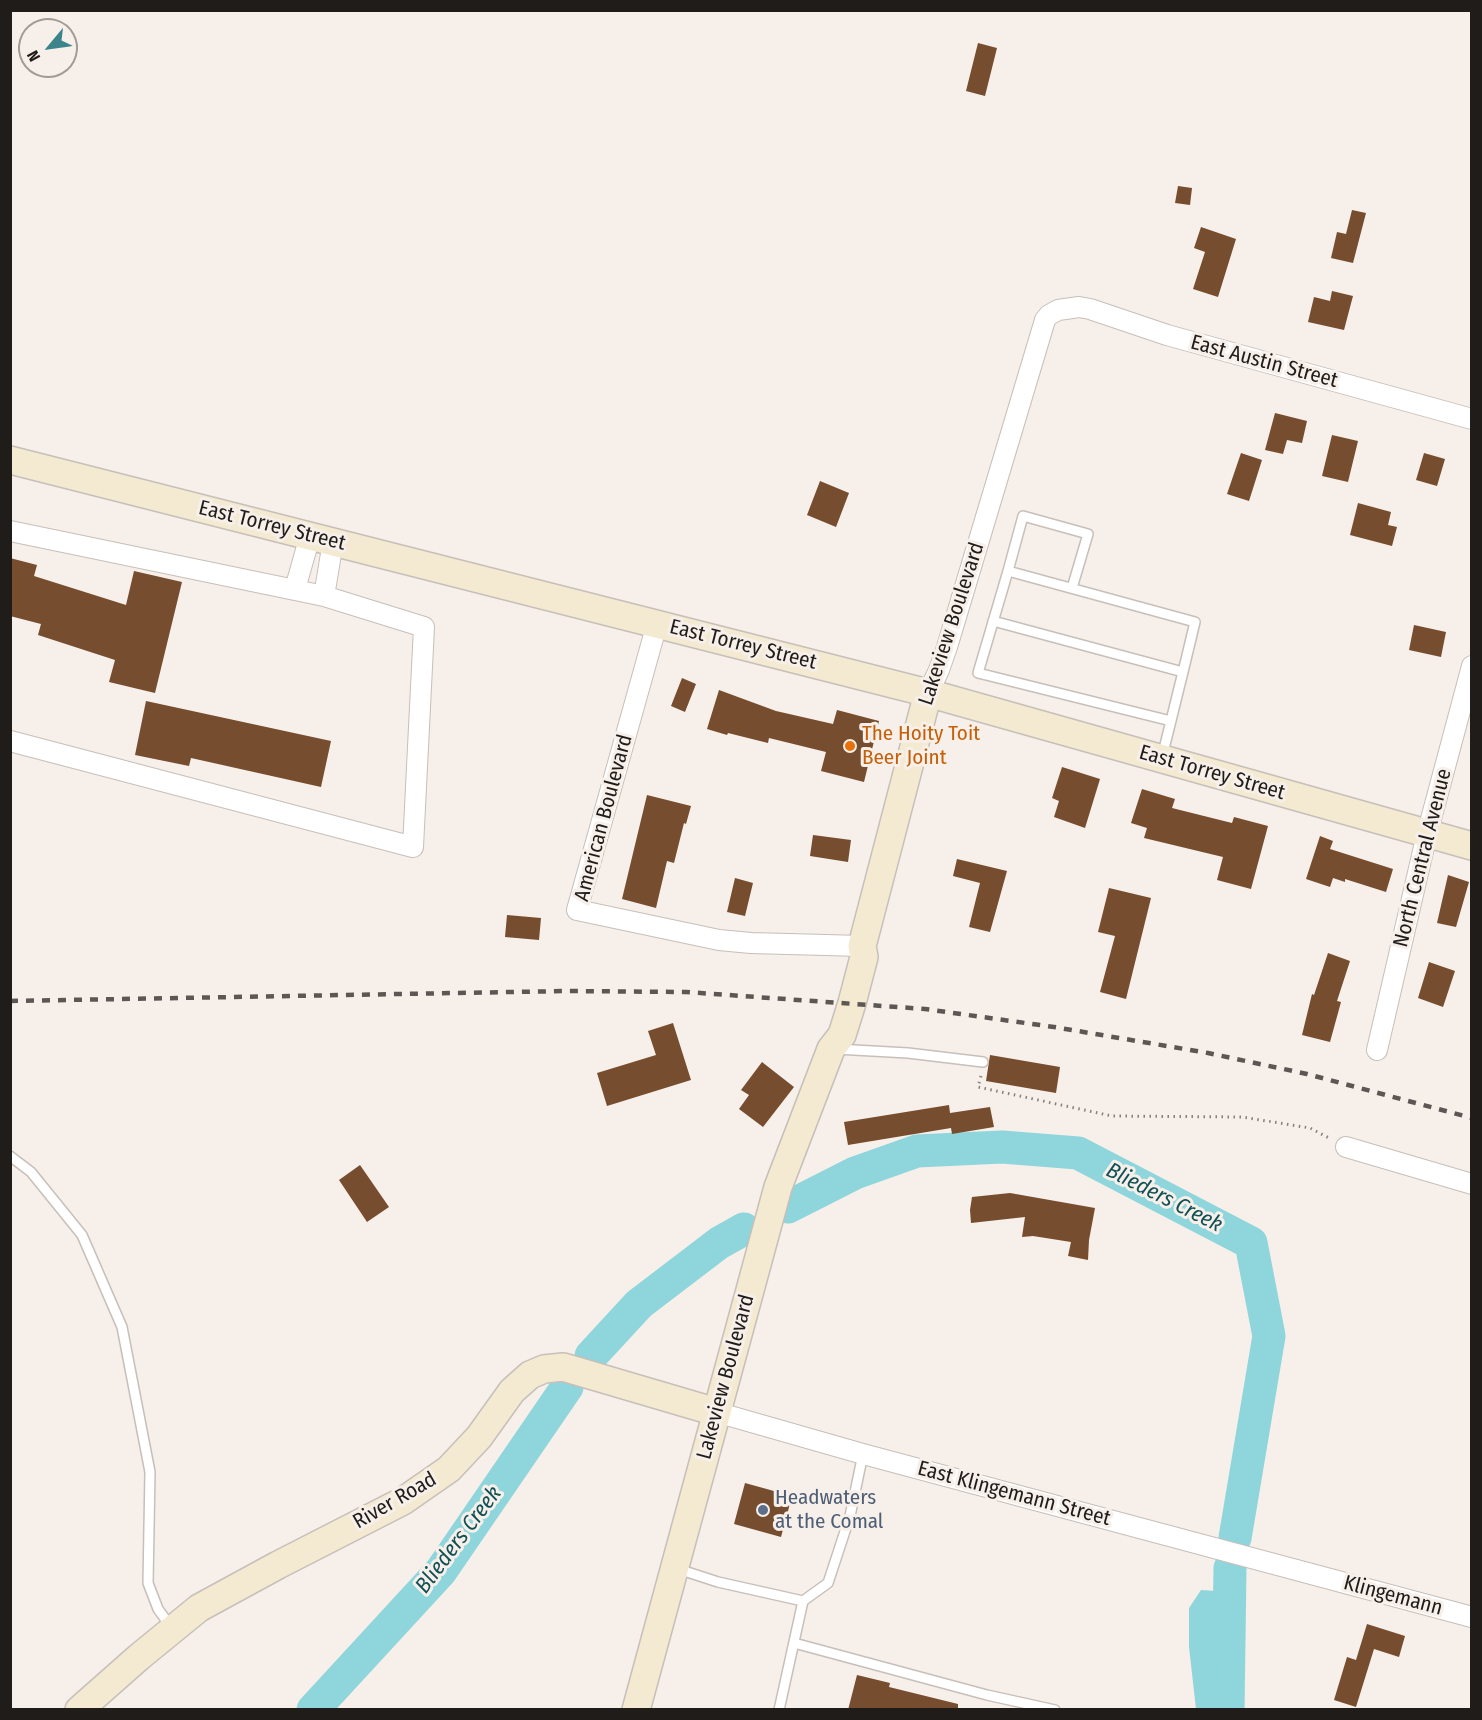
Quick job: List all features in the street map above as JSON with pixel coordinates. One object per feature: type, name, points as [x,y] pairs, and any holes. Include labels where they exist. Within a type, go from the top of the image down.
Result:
[{"type":"street","name":"East Austin Street","points":[[1058,310],[1079,307],[1090,309],[1167,335],[1472,419]]},
{"type":"street","name":"Lakeview Boulevard","points":[[636,1710],[778,1187],[831,1049],[842,1035],[864,957],[862,946],[928,693],[947,647],[1045,320],[1058,310]]},
{"type":"street","name":"East Torrey Street","points":[[10,460],[928,693],[1472,846]]},
{"type":"street","points":[[10,531],[295,589],[424,627],[413,847],[10,741]]},
{"type":"street","points":[[295,589],[322,539]]},
{"type":"street","points":[[322,539],[324,596]]},
{"type":"street","name":"American Boulevard","points":[[657,624],[577,910],[719,940],[862,946]]},
{"type":"street","name":"North Central Avenue","points":[[1377,1050],[1427,834],[1472,666]]},
{"type":"street","points":[[1346,1147],[1472,1184]]},
{"type":"street","name":"River Road","points":[[79,1710],[199,1608],[403,1501],[449,1469],[478,1437],[512,1391],[530,1375],[544,1369],[563,1367],[716,1412]]},
{"type":"street","name":"East Klingemann Street","points":[[716,1412],[863,1454],[1314,1575]]},
{"type":"street","name":"Klingemann","points":[[1314,1575],[1472,1617]]},
{"type":"lane","points":[[1072,588],[1088,534],[1023,516],[978,673],[1171,721]]},
{"type":"lane","points":[[1008,571],[1195,622],[1162,759]]},
{"type":"lane","points":[[993,621],[1183,672]]},
{"type":"lane","points":[[831,1049],[909,1053],[983,1062]]},
{"type":"lane","points":[[10,1156],[31,1172],[82,1235],[122,1327],[150,1472],[148,1583],[158,1609],[172,1629]]},
{"type":"lane","points":[[779,1710],[803,1600],[828,1583],[850,1516],[863,1454]]},
{"type":"lane","points":[[673,1568],[718,1582],[803,1600]]},
{"type":"lane","points":[[794,1643],[987,1695],[1055,1710]]},
{"type":"path","points":[[983,1062],[978,1087],[1112,1116],[1242,1118],[1310,1128],[1346,1147]]},
{"type":"water","points":[[1201,1590],[1216,1591],[1240,1601],[1236,1660],[1238,1709],[1196,1709],[1189,1647],[1189,1608]]},
{"type":"building","points":[[978,43],[997,48],[985,96],[966,91]]},
{"type":"building","points":[[1178,186],[1192,188],[1190,205],[1175,203]]},
{"type":"building","points":[[1352,210],[1366,213],[1353,263],[1331,258],[1337,232],[1346,234]]},
{"type":"building","points":[[1201,227],[1236,239],[1218,297],[1193,289],[1205,252],[1194,248]]},
{"type":"building","points":[[1332,291],[1353,296],[1344,330],[1308,322],[1314,297],[1330,301]]},
{"type":"building","points":[[1275,413],[1307,421],[1302,443],[1287,440],[1283,454],[1265,450]]},
{"type":"building","points":[[1332,435],[1358,441],[1348,482],[1322,476]]},
{"type":"building","points":[[1241,453],[1262,460],[1249,501],[1227,494]]},
{"type":"building","points":[[1424,453],[1445,459],[1437,486],[1416,480]]},
{"type":"building","points":[[820,481],[849,493],[836,527],[807,515]]},
{"type":"building","points":[[1358,503],[1391,512],[1388,525],[1397,527],[1392,546],[1350,535]]},
{"type":"building","points":[[10,558],[37,565],[34,576],[126,605],[134,571],[182,582],[155,693],[109,682],[115,660],[38,635],[41,624],[10,616]]},
{"type":"building","points":[[1414,625],[1446,632],[1441,657],[1409,650]]},
{"type":"building","points":[[682,678],[696,684],[685,712],[671,706]]},
{"type":"building","points":[[719,690],[776,711],[833,724],[837,710],[879,721],[864,782],[821,771],[826,752],[769,738],[768,743],[707,729]]},
{"type":"building","points":[[146,701],[331,741],[321,787],[191,758],[189,766],[135,755]]},
{"type":"building","points":[[1062,767],[1100,779],[1085,828],[1054,817],[1059,801],[1052,798]]},
{"type":"building","points":[[1142,789],[1175,799],[1172,808],[1232,823],[1234,817],[1268,826],[1251,889],[1217,880],[1223,857],[1144,838],[1147,828],[1131,823]]},
{"type":"building","points":[[647,795],[691,806],[686,824],[684,823],[674,863],[667,861],[656,908],[622,899]]},
{"type":"building","points":[[813,835],[851,840],[848,862],[810,856]]},
{"type":"building","points":[[1320,836],[1333,841],[1330,849],[1393,869],[1386,892],[1345,879],[1345,882],[1333,878],[1330,887],[1306,879]]},
{"type":"building","points":[[957,859],[1007,871],[990,932],[969,927],[980,883],[953,876]]},
{"type":"building","points":[[1448,875],[1469,882],[1456,927],[1437,923]]},
{"type":"building","points":[[735,878],[753,883],[745,916],[727,912]]},
{"type":"building","points":[[1109,888],[1151,898],[1126,999],[1100,992],[1115,936],[1098,932]]},
{"type":"building","points":[[507,915],[541,918],[539,940],[505,937]]},
{"type":"building","points":[[1328,953],[1350,961],[1337,1001],[1341,1002],[1330,1042],[1302,1035],[1312,994],[1314,995]]},
{"type":"building","points":[[1429,962],[1455,971],[1443,1007],[1418,998]]},
{"type":"building","points":[[673,1023],[691,1080],[607,1106],[597,1073],[656,1055],[648,1031]]},
{"type":"building","points":[[990,1055],[1060,1067],[1056,1093],[986,1081]]},
{"type":"building","points":[[762,1062],[794,1087],[763,1127],[739,1109],[749,1095],[741,1090]]},
{"type":"building","points":[[949,1105],[950,1113],[990,1107],[994,1127],[952,1134],[951,1128],[848,1145],[844,1122]]},
{"type":"building","points":[[360,1165],[389,1207],[367,1222],[339,1180]]},
{"type":"building","points":[[1010,1193],[1095,1208],[1088,1260],[1068,1256],[1071,1242],[1033,1236],[1022,1237],[1025,1217],[971,1223],[972,1197]]},
{"type":"building","name":"Headwaters at the Comal","points":[[745,1483],[792,1496],[781,1537],[734,1524]]},
{"type":"building","points":[[1367,1624],[1405,1636],[1399,1657],[1374,1649],[1356,1707],[1334,1700],[1347,1657],[1356,1660]]},
{"type":"building","points":[[857,1675],[890,1683],[889,1687],[958,1704],[958,1710],[848,1710]]},
{"type":"waterway","name":"Blieders Creek","points":[[788,1207],[855,1173],[917,1151],[1002,1147],[1078,1153],[1251,1243],[1269,1336],[1235,1538]]},
{"type":"waterway","name":"Blieders Creek","points":[[591,1356],[639,1304],[719,1243],[744,1229]]},
{"type":"waterway","name":"Blieders Creek","points":[[313,1710],[441,1571],[567,1387]]},
{"type":"waterway","name":"Blieders Creek","points":[[1228,1710],[1230,1568]]},
{"type":"railway","points":[[10,1001],[568,991],[686,992],[925,1009],[1054,1027],[1208,1053],[1307,1074],[1472,1118]]},
{"type":"place","name":"The Hoity Toit Beer Joint","points":[[850,746]]},
{"type":"place","name":"Headwaters at the Comal","points":[[763,1510]]}]
